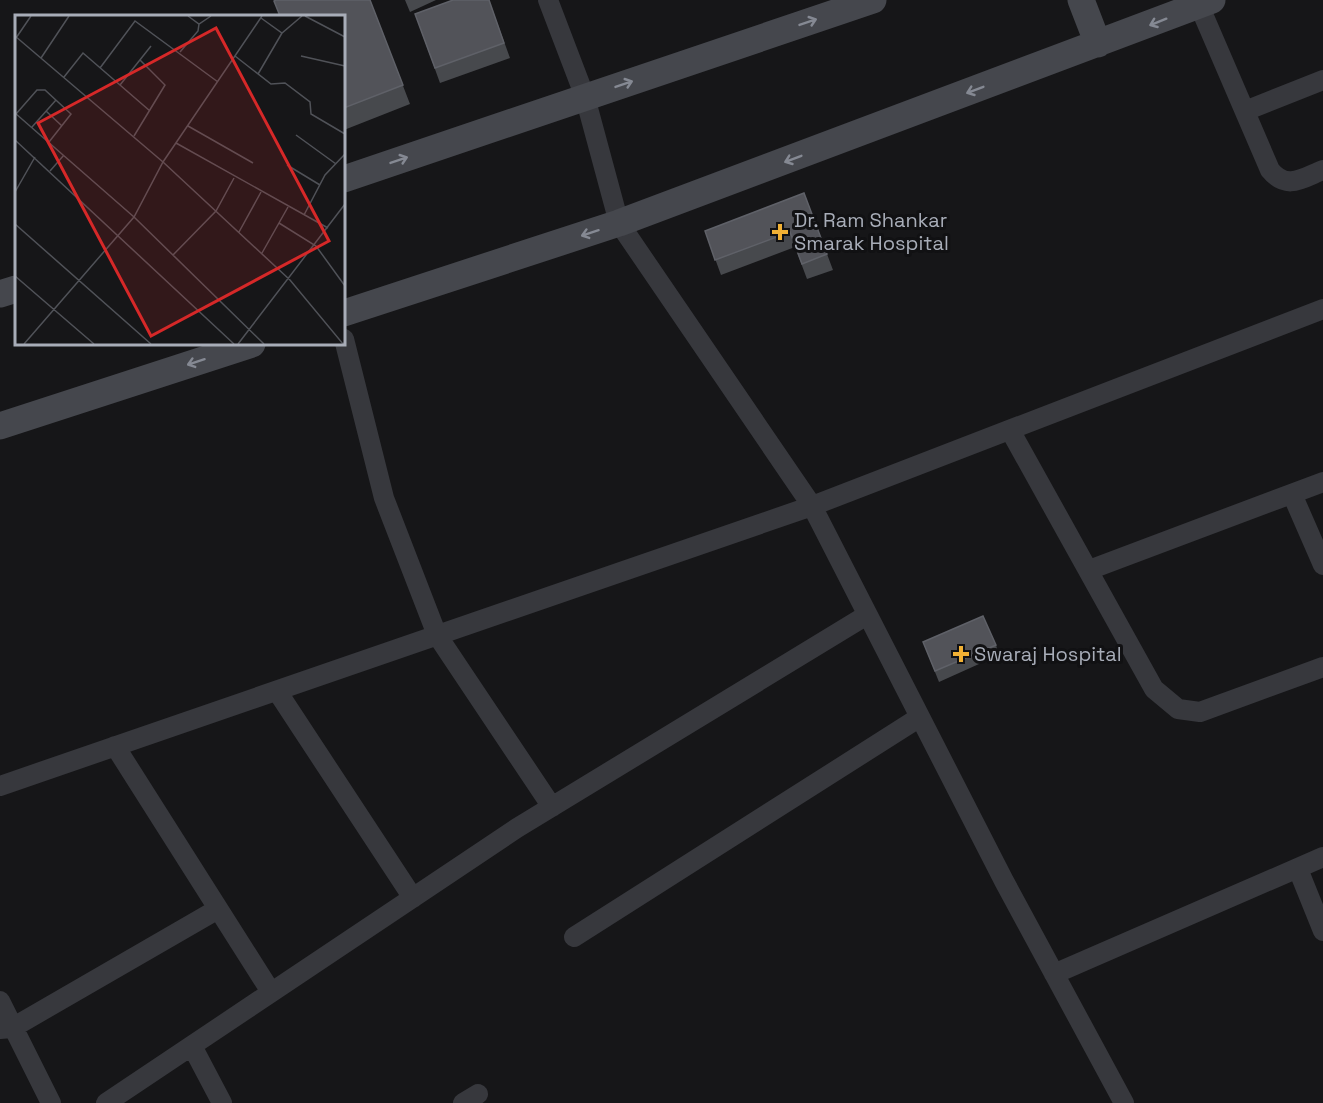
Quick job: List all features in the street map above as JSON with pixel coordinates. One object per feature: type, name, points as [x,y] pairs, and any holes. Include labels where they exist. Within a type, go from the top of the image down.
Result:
[{"type":"street","points":[[548,0],[585,97],[619,224],[812,506],[1054,974],[1124,1103]]},
{"type":"street","points":[[345,179],[873,0]]},
{"type":"street","points":[[1082,0],[1098,44]]},
{"type":"street","points":[[345,314],[619,224],[1206,3],[1245,111],[1270,170],[1281,181],[1291,183],[1323,170]]},
{"type":"street","points":[[1245,111],[1323,80]]},
{"type":"street","points":[[0,294],[15,289]]},
{"type":"street","points":[[0,786],[812,506],[1323,309]]},
{"type":"street","points":[[345,343],[384,498],[437,635],[552,807]]},
{"type":"street","points":[[0,426],[249,345]]},
{"type":"street","points":[[1010,430],[1154,689],[1178,709],[1200,711],[1323,667]]},
{"type":"street","points":[[1089,570],[1323,482]]},
{"type":"street","points":[[1292,494],[1323,565]]},
{"type":"street","points":[[106,1103],[552,807],[867,615]]},
{"type":"street","points":[[277,691],[413,898]]},
{"type":"street","points":[[574,937],[920,717]]},
{"type":"street","points":[[115,746],[271,992]]},
{"type":"street","points":[[1054,974],[1323,857]]},
{"type":"street","points":[[1298,869],[1323,931]]},
{"type":"street","points":[[6,1028],[218,909]]},
{"type":"street","points":[[0,1001],[6,1028],[51,1103]]},
{"type":"street","points":[[192,1046],[222,1103]]},
{"type":"building","points":[[370,0],[403,85],[345,108],[345,15],[280,15],[274,1]]},
{"type":"building","points":[[453,0],[489,0],[504,43],[435,68],[415,14]]},
{"type":"building","points":[[804,193],[827,254],[802,264],[790,232],[715,260],[705,231]]},
{"type":"building","points":[[983,616],[996,645],[935,671],[923,642]]},
{"type":"place","name":"Dr. Ram Shankar Smarak Hospital","points":[[780,232]]},
{"type":"place","name":"Swaraj Hospital","points":[[961,654]]}]
